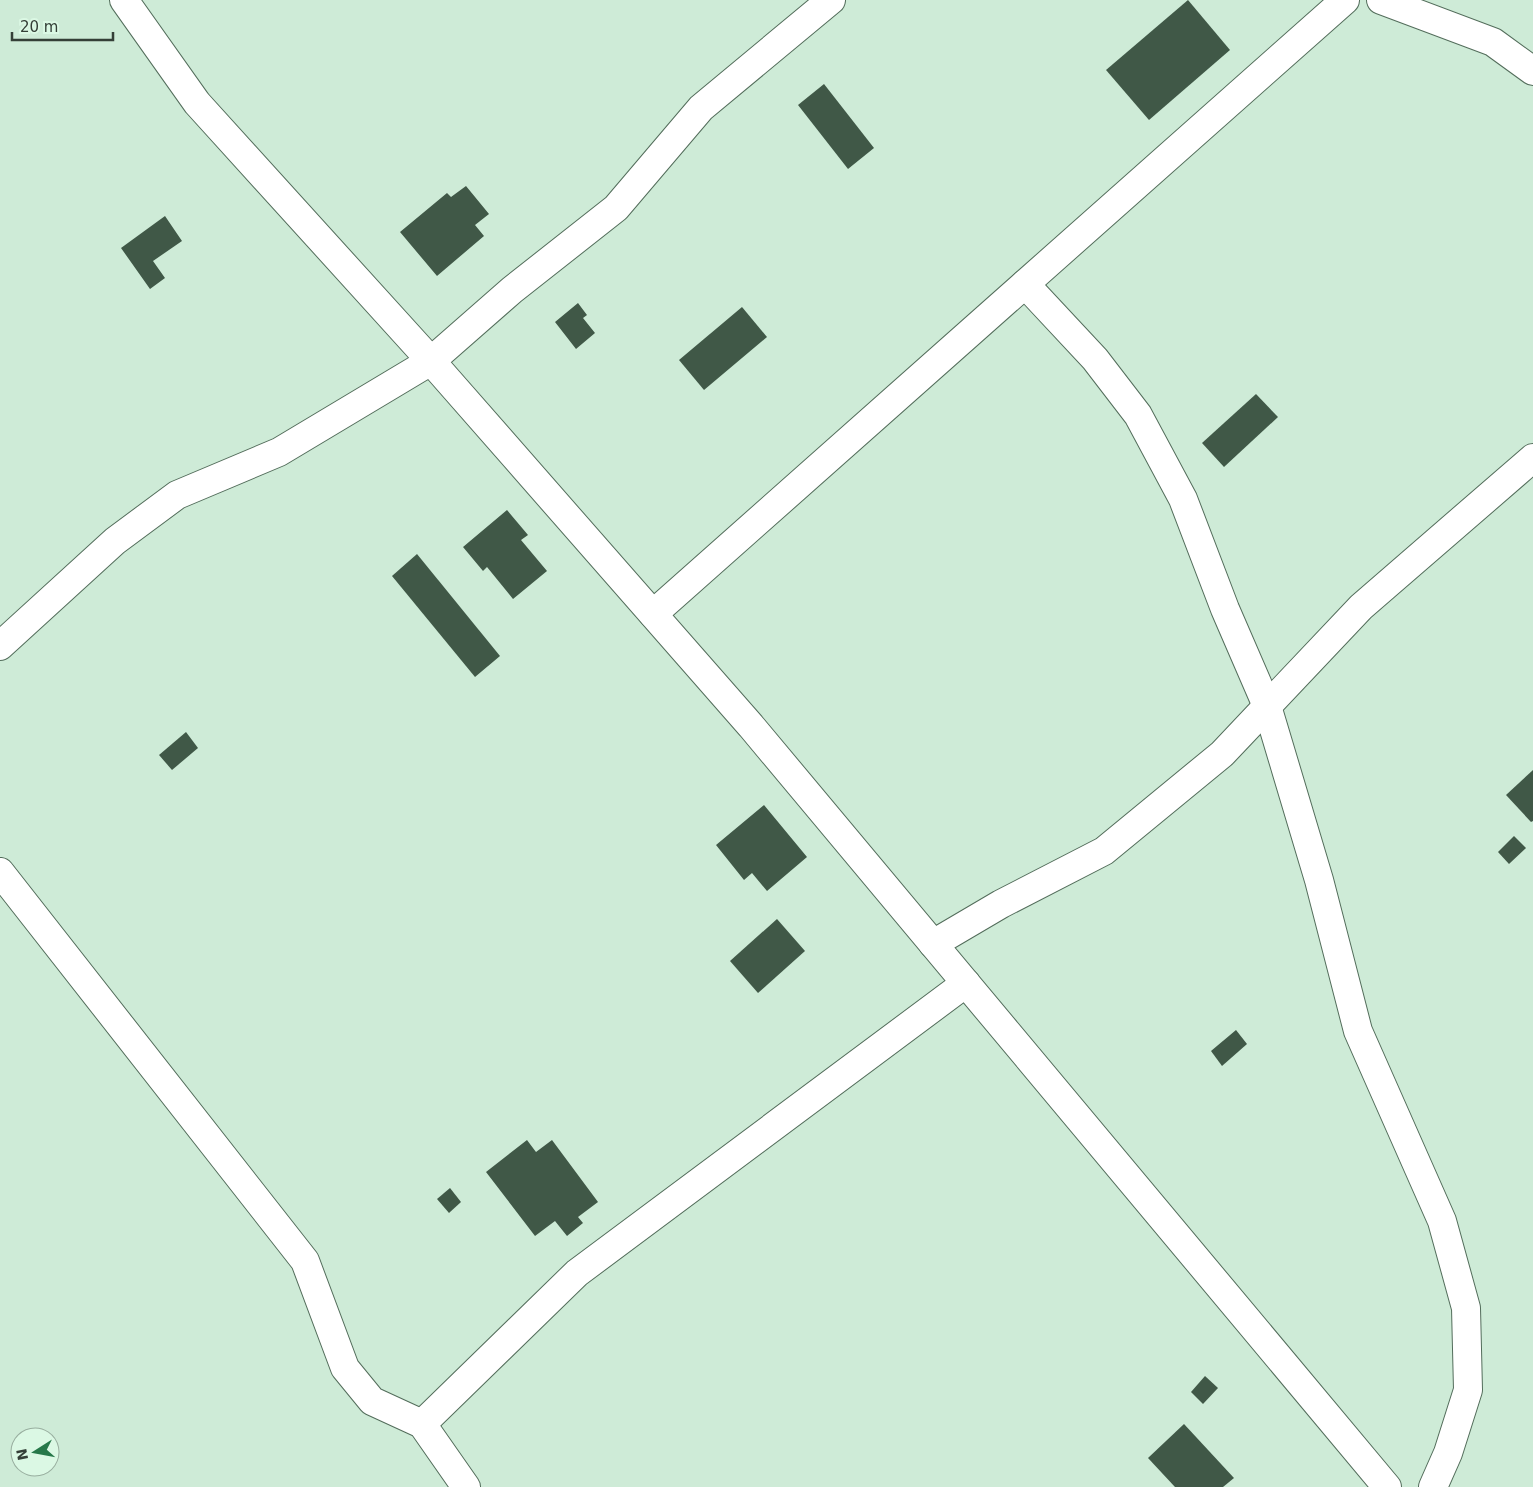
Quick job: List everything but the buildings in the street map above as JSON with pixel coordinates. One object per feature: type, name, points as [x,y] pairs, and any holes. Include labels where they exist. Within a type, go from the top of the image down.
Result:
[{"type":"street","points":[[124,0],[197,103],[431,361],[653,614],[966,983],[1387,1487]]},
{"type":"street","points":[[0,646],[115,541],[177,495],[279,452],[431,361],[512,290],[616,208],[701,108],[831,0]]},
{"type":"street","points":[[653,614],[1345,0]]},
{"type":"street","points":[[1381,0],[1493,42],[1533,71]]},
{"type":"street","points":[[1025,284],[1095,359],[1138,415],[1183,499],[1225,609],[1267,706],[1319,880],[1358,1031],[1442,1221],[1466,1308],[1468,1390],[1448,1453],[1433,1487]]},
{"type":"street","points":[[933,944],[1001,904],[1104,851],[1222,754],[1362,607],[1533,458]]},
{"type":"street","points":[[0,872],[305,1261],[345,1368],[372,1401],[422,1424],[466,1487]]},
{"type":"street","points":[[422,1424],[577,1273],[966,983]]}]
